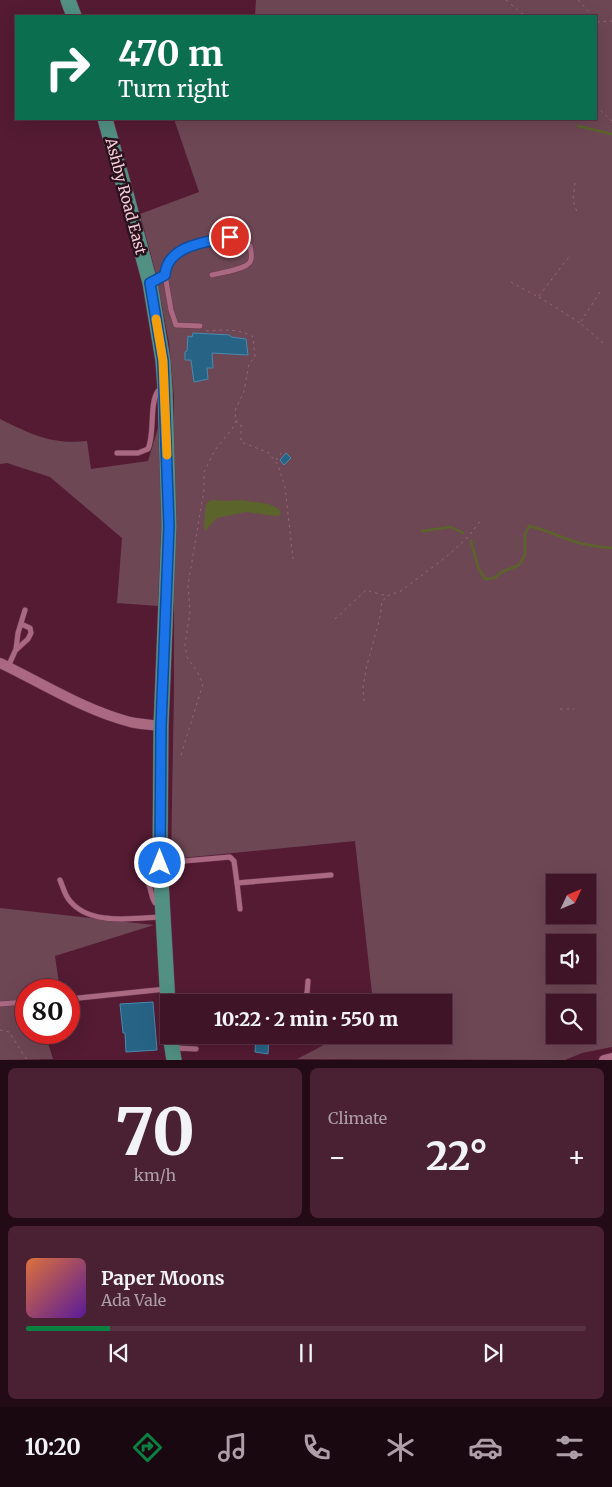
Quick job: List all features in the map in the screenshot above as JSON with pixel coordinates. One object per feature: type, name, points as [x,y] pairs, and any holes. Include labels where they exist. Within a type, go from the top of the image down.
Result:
[{"type":"highway","points":[[68,0],[74,15]]},
{"type":"highway","name":"Ashby Road East","points":[[105,120],[150,283],[163,361],[169,526],[161,726],[160,863],[166,994]]},
{"type":"street","points":[[4,665],[104,714],[132,722],[161,726]]},
{"type":"street","points":[[604,1060],[612,1058]]},
{"type":"lane","points":[[198,328],[176,325],[171,310],[165,275],[166,265],[174,255],[191,246],[230,237],[241,237],[250,246],[252,258],[250,263],[212,275]]},
{"type":"lane","points":[[150,283],[165,275]]},
{"type":"lane","points":[[117,453],[138,453],[148,449],[151,443],[154,396],[158,391],[165,391]]},
{"type":"lane","points":[[16,649],[24,610]]},
{"type":"lane","points":[[4,665],[16,649],[28,639],[31,633],[30,628],[21,624]]},
{"type":"lane","points":[[60,880],[69,900],[80,910],[92,916],[116,919],[162,915],[153,899],[140,853]]},
{"type":"lane","points":[[160,863],[230,857],[234,861],[240,909]]},
{"type":"lane","points":[[237,883],[331,875]]},
{"type":"lane","points":[[306,994],[308,981]]},
{"type":"lane","points":[[80,998],[166,989]]},
{"type":"lane","points":[[0,1004],[15,1003]]},
{"type":"lane","points":[[172,1048],[196,1049]]},
{"type":"path","points":[[506,0],[524,15]]},
{"type":"path","points":[[578,0],[591,15]]},
{"type":"path","points":[[597,21],[612,21]]},
{"type":"path","points":[[597,107],[612,121]]},
{"type":"path","points":[[576,183],[573,200],[577,212]]},
{"type":"path","points":[[538,297],[569,257]]},
{"type":"path","points":[[511,282],[580,323],[604,344]]},
{"type":"path","points":[[580,323],[600,292]]},
{"type":"path","points":[[181,755],[203,684],[187,656],[185,645],[190,610],[188,585],[204,490],[204,472],[215,450],[236,421],[236,411],[244,391],[249,364],[255,357],[253,338],[247,333],[198,328]]},
{"type":"path","points":[[236,421],[241,424],[240,442],[269,453],[278,465],[285,487],[292,559]]},
{"type":"path","points":[[276,460],[283,451]]},
{"type":"path","points":[[364,701],[363,688],[366,669],[380,617],[382,601],[387,596],[401,591],[446,557],[467,538],[482,519]]},
{"type":"path","points":[[335,619],[366,590],[387,596]]},
{"type":"path","points":[[560,709],[574,709]]},
{"type":"path","points":[[0,1030],[9,1032],[27,1060]]},
{"type":"shaded area","points":[[256,0],[612,0],[612,1047],[582,1053],[565,1060],[297,1059],[326,1044],[452,1044],[452,994],[372,994],[355,841],[171,859],[174,690],[174,396],[169,343],[155,270],[140,214],[199,192],[174,120],[597,120],[597,15],[255,15]]},
{"type":"shaded area","points":[[161,418],[162,512],[158,606],[117,603],[122,538],[50,477],[7,463],[0,464],[0,419],[32,434],[52,440],[87,441],[91,469],[148,461]]},
{"type":"shaded area","points":[[211,500],[241,500],[269,504],[279,509],[281,513],[275,516],[246,512],[217,518],[205,531],[206,504]]},
{"type":"shaded area","points":[[0,908],[154,925],[55,956],[58,979],[15,979],[15,1044],[48,1044],[53,1059],[0,1060]]},
{"type":"building","points":[[193,333],[230,335],[231,337],[246,339],[248,355],[212,353],[213,368],[207,368],[208,379],[194,382],[191,360],[185,360],[188,336],[192,337]]},
{"type":"building","points":[[286,453],[291,458],[284,465],[280,460]]},
{"type":"building","points":[[153,1002],[157,1050],[126,1052],[120,1004]]},
{"type":"building","points":[[256,1044],[269,1044],[268,1054],[255,1052]]},
{"type":"waterway","points":[[578,126],[612,134]]},
{"type":"waterway","points":[[471,541],[478,567],[485,579],[494,578],[502,572],[519,565],[525,555],[525,535],[529,526],[580,543],[612,548]]},
{"type":"waterway","points":[[422,531],[451,527],[463,533]]},
{"type":"slow traffic","points":[[156,319],[163,361],[167,455]]},
{"type":"route","points":[[160,863],[161,726],[169,526],[163,361],[150,283],[165,275],[166,265],[174,255],[191,246],[230,237]]}]
